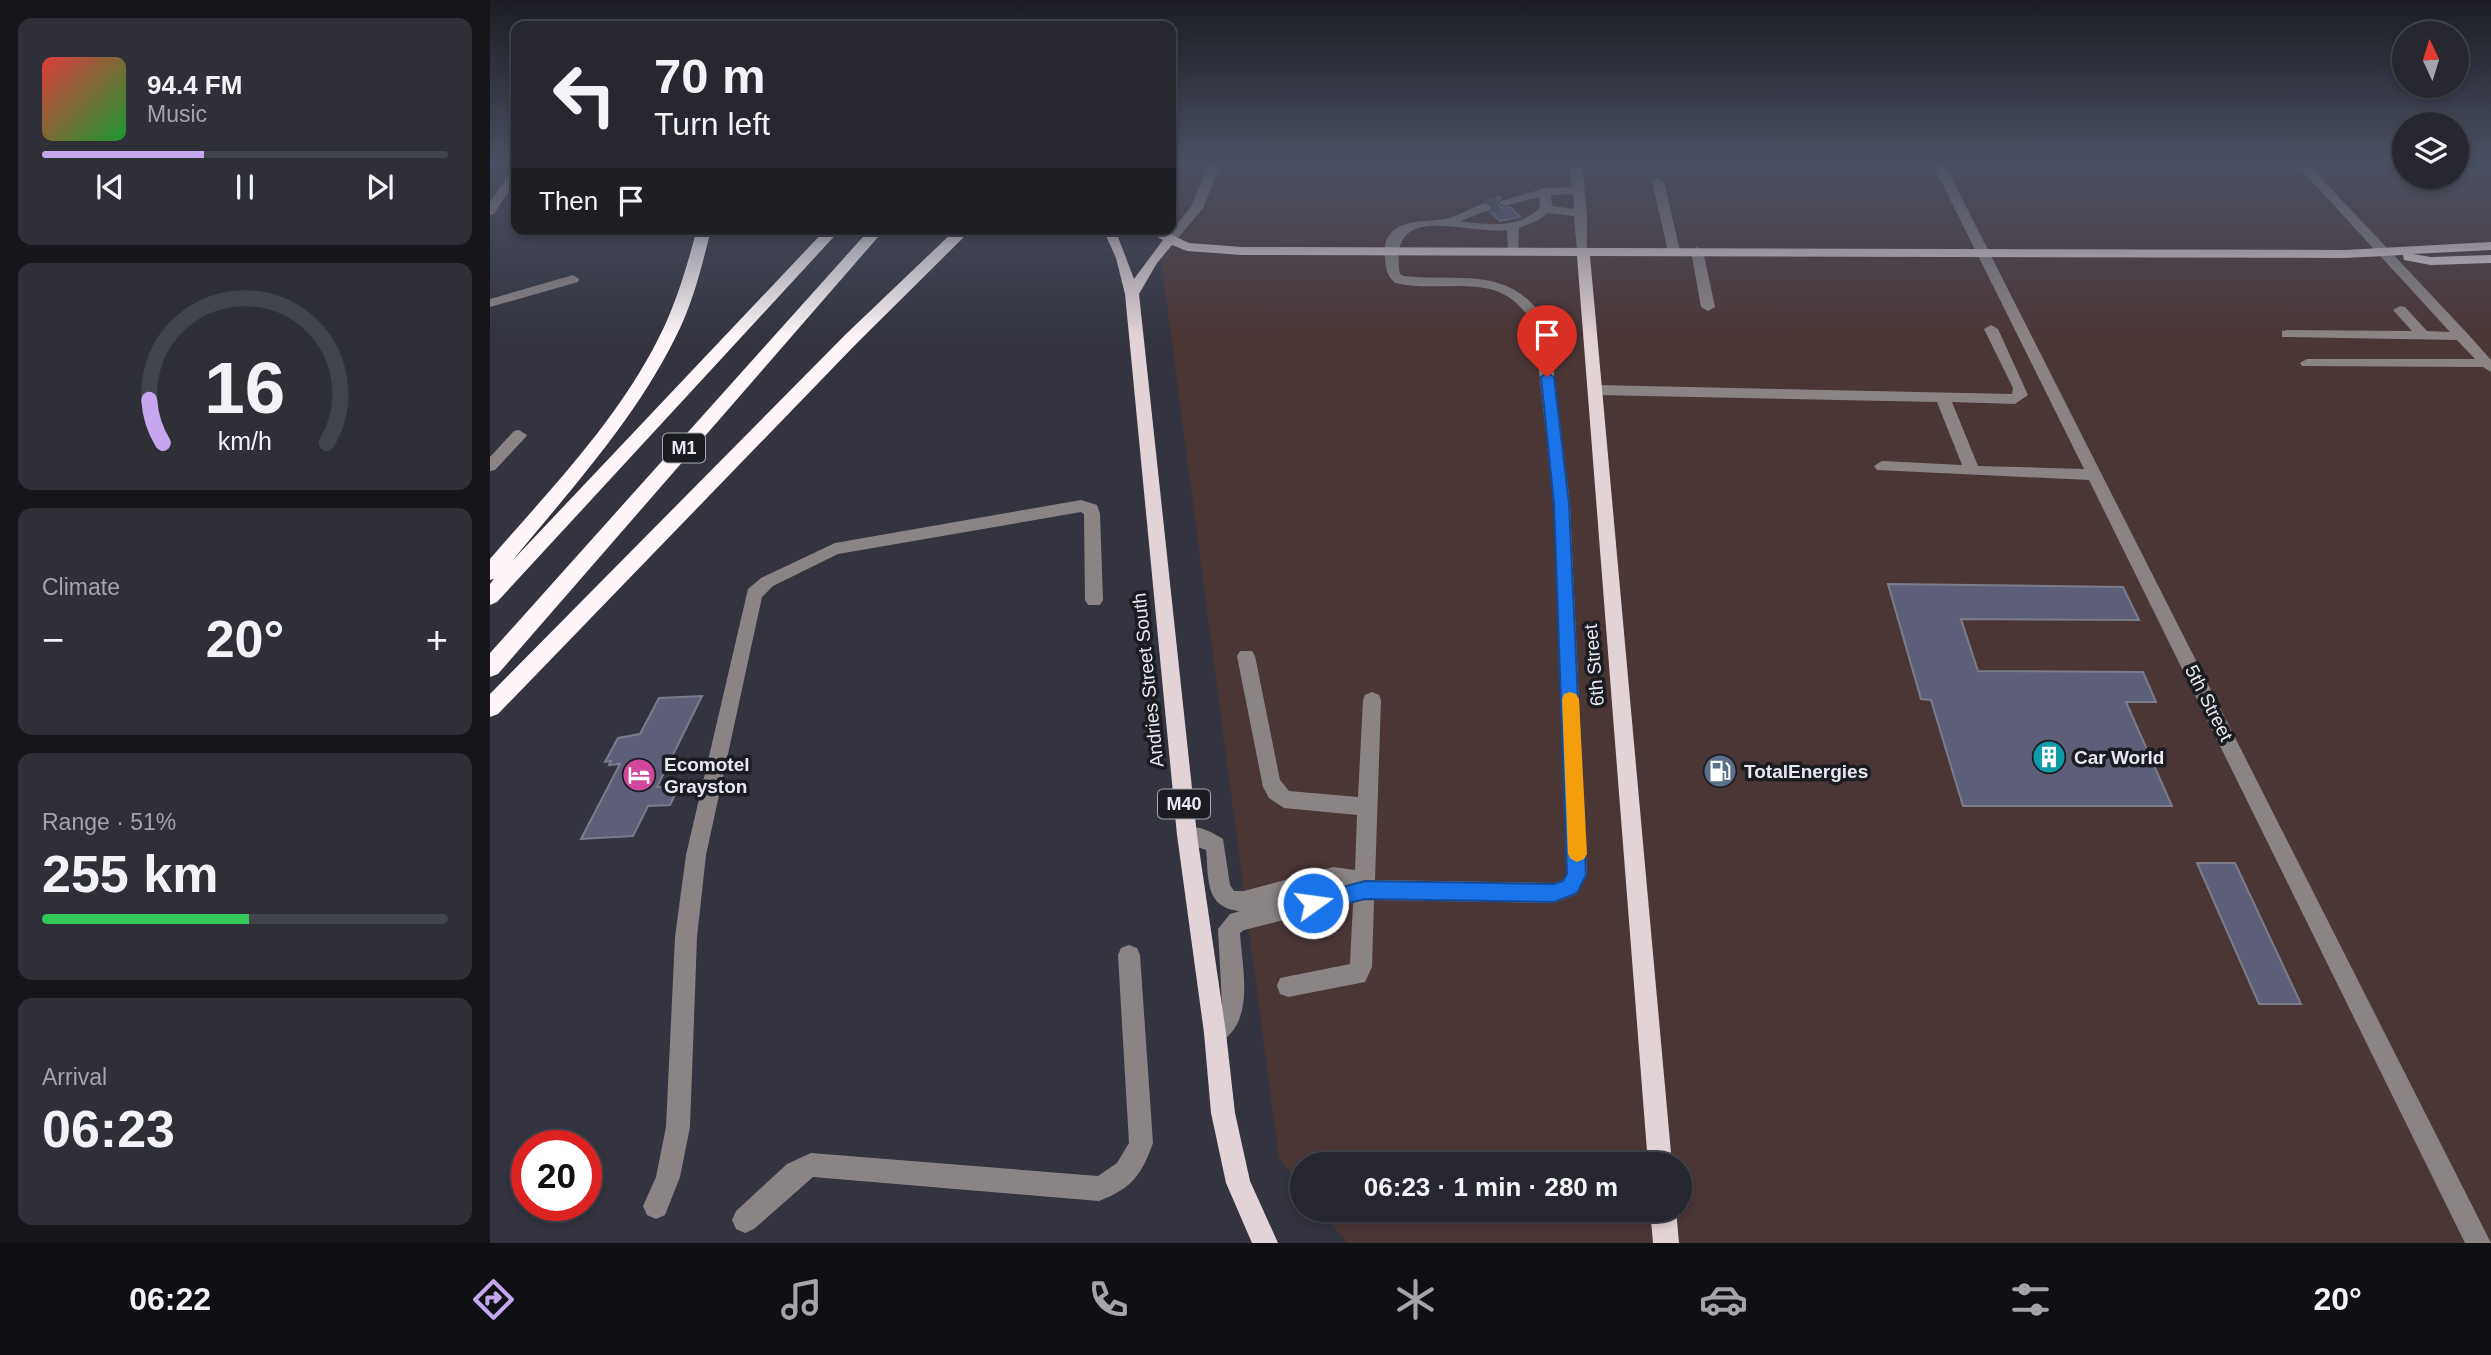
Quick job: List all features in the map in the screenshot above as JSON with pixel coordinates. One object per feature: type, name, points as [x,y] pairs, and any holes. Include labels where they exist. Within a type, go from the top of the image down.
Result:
[{"type":"highway","points":[[490,573],[608,431],[666,342],[688,293],[703,235]]},
{"type":"highway","name":"M1","points":[[490,597],[828,235]]},
{"type":"highway","name":"M1","points":[[490,667],[873,235]]},
{"type":"highway","points":[[490,708],[832,358],[959,235]]},
{"type":"highway","points":[[947,246],[966,235]]},
{"type":"main road","name":"Andries Street South","points":[[1110,235],[1132,294],[1187,835],[1215,1032],[1223,1113],[1238,1183],[1265,1243]]},
{"type":"main road","points":[[1158,235],[1186,247],[1216,250],[2384,253],[2417,248],[2491,246]]},
{"type":"main road","points":[[1132,294],[1152,261],[1169,241]]},
{"type":"main road","name":"6th Street","points":[[1583,251],[1659,1152]]},
{"type":"main road","points":[[2384,253],[2431,261],[2491,259]]},
{"type":"main road","points":[[1664,1222],[1665,1243]]},
{"type":"street","points":[[1429,221],[1482,228],[1513,225],[1524,221]]},
{"type":"street","points":[[1215,1032],[1233,1008],[1229,929],[1238,921],[1365,890],[1554,893],[1570,887],[1577,875],[1562,504],[1541,326],[1535,311],[1527,303],[1495,285],[1476,281],[1400,280],[1394,275],[1391,251],[1398,235],[1410,226],[1429,221]]},
{"type":"street","name":"6th Street","points":[[1581,221],[1583,251]]},
{"type":"street","points":[[1669,221],[1674,251]]},
{"type":"street","name":"5th Street","points":[[1968,221],[2479,1243]]},
{"type":"street","points":[[2354,221],[2489,365]]},
{"type":"street","points":[[1513,225],[1514,251]]},
{"type":"street","points":[[1169,241],[1174,235]]},
{"type":"street","points":[[1697,251],[1708,307]]},
{"type":"street","points":[[490,303],[572,279]]},
{"type":"street","points":[[2400,310],[2423,335]]},
{"type":"street","points":[[1596,390],[2008,401],[2021,395],[2020,388],[1992,329]]},
{"type":"street","points":[[2287,334],[2462,335]]},
{"type":"street","points":[[2306,363],[2489,365]]},
{"type":"street","points":[[1943,398],[1972,471]]},
{"type":"street","points":[[490,466],[519,435]]},
{"type":"street","points":[[1882,467],[2094,475]]},
{"type":"street","points":[[656,1206],[668,1177],[678,1127],[686,937],[696,855],[754,594],[767,582],[835,549],[1081,506],[1088,507],[1091,514],[1094,600]]},
{"type":"street","points":[[1246,656],[1270,781],[1276,792],[1284,799],[1368,807]]},
{"type":"street","points":[[1288,986],[1357,974],[1361,967],[1372,699]]},
{"type":"street","points":[[1187,835],[1202,837],[1216,845],[1220,889],[1228,900],[1244,901],[1333,877],[1347,877],[1365,890]]},
{"type":"street","points":[[745,1220],[796,1173],[811,1165],[1099,1189],[1120,1179],[1133,1165],[1141,1143],[1129,955]]},
{"type":"shaded area","points":[[1176,221],[2491,221],[2491,1243],[1347,1243],[1330,1222],[1692,1222],[1692,1152],[1290,1152],[1290,1172],[1279,1159],[1158,235],[1176,235]]},
{"type":"building","points":[[1888,584],[2123,587],[2139,620],[1961,619],[1978,671],[2143,672],[2156,702],[2126,702],[2172,806],[1963,806],[1931,700],[1921,699]]},
{"type":"building","name":"Ecomotel Grayston","points":[[702,696],[657,787],[679,786],[670,805],[648,806],[633,836],[581,839],[620,764],[609,765],[611,761],[605,762],[618,738],[640,734],[659,698]]},
{"type":"building","points":[[2197,863],[2235,863],[2301,1004],[2259,1004]]},
{"type":"slow traffic","points":[[1570,699],[1577,854]]},
{"type":"place","name":"Car World","points":[[2049,757]]},
{"type":"place","name":"TotalEnergies","points":[[1720,771]]},
{"type":"place","name":"Ecomotel Grayston","points":[[639,775]]},
{"type":"route","points":[[1313,903],[1365,890],[1554,893],[1570,887],[1577,875],[1562,504],[1547,377]]}]
